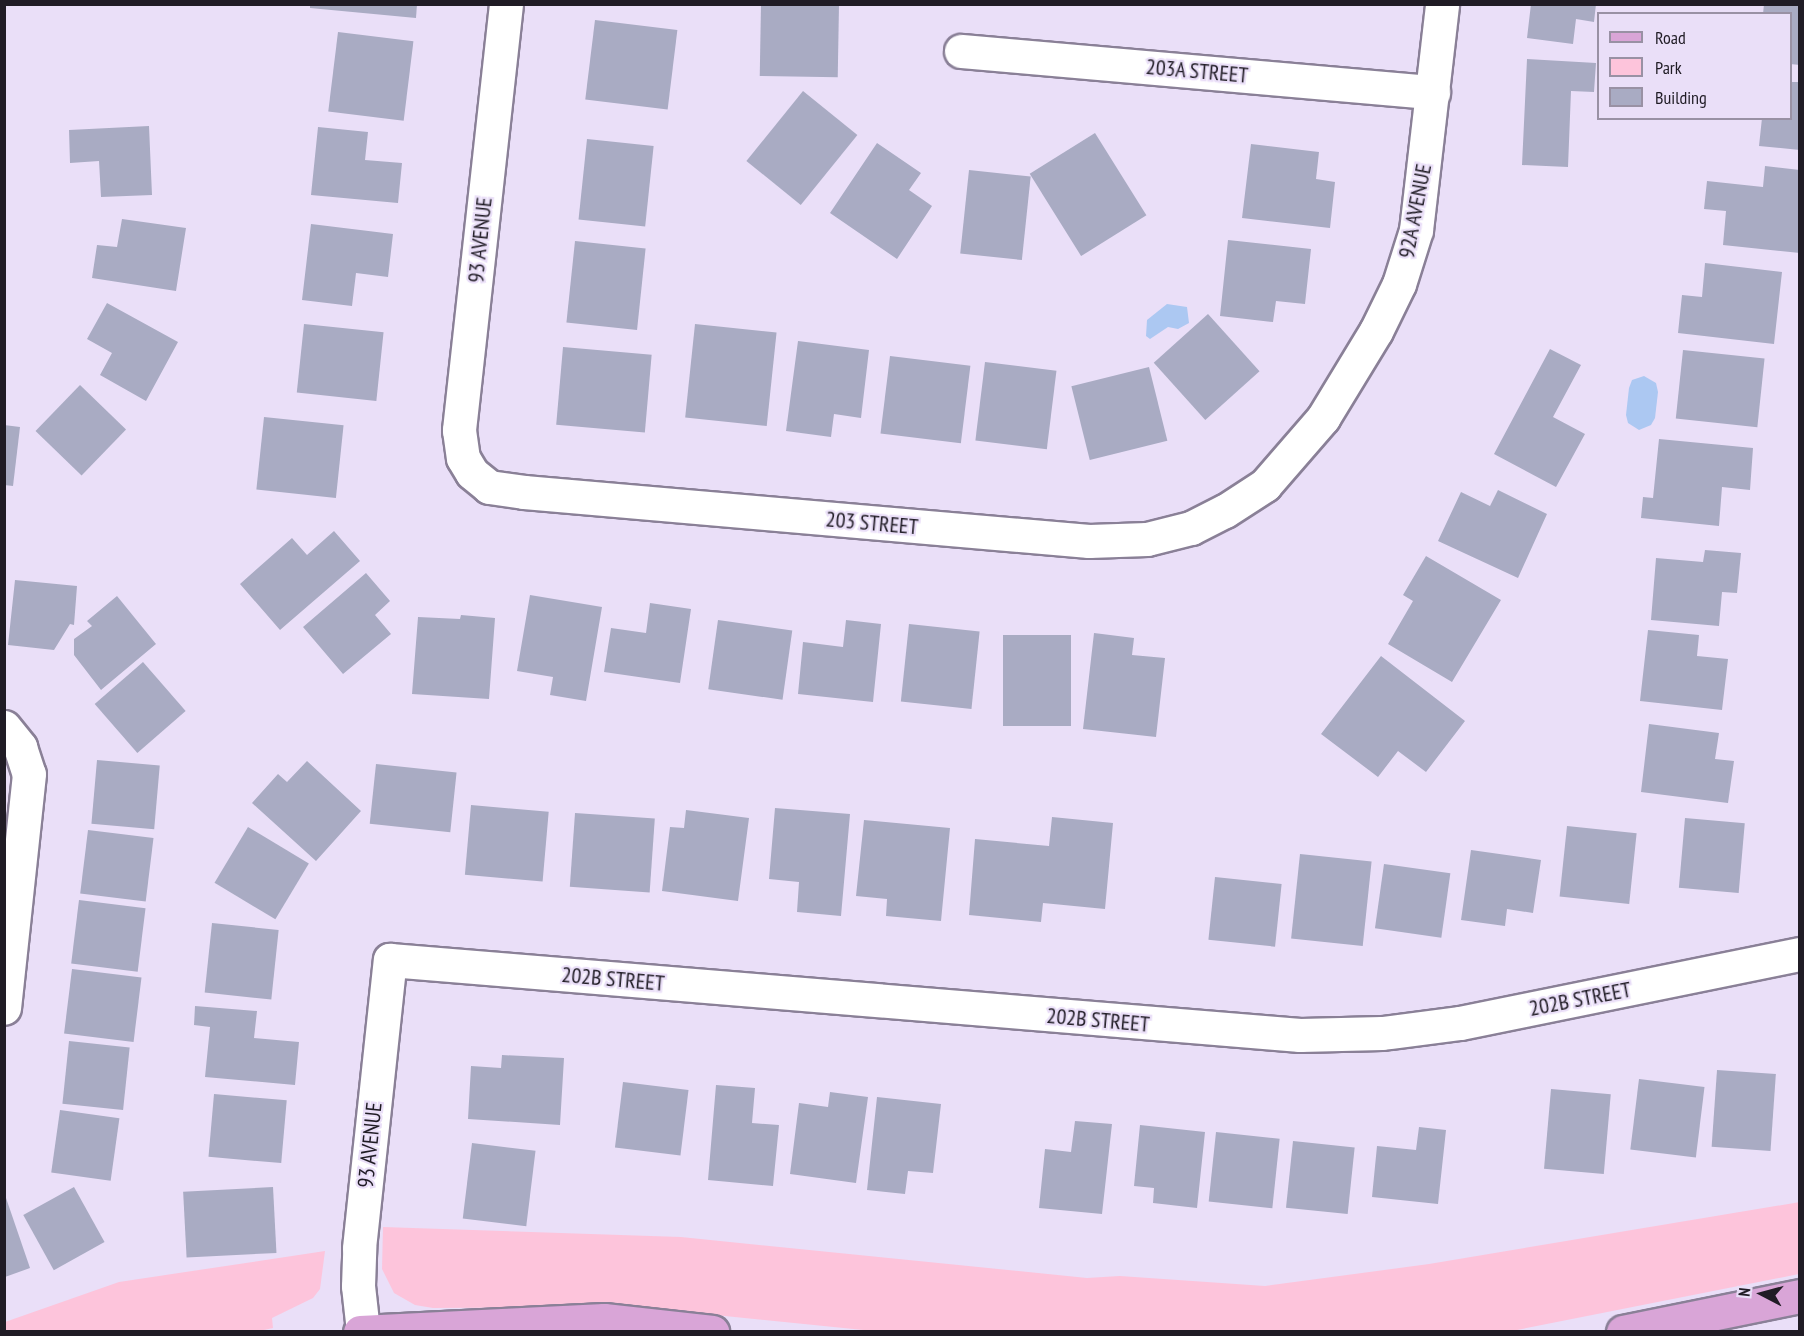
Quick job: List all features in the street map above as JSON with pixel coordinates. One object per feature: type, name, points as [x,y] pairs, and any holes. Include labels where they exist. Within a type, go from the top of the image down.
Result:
[{"type":"main road","points":[[1623,1332],[1800,1296]]},
{"type":"main road","points":[[362,1331],[604,1320],[712,1332]]},
{"type":"street","name":"93 AVENUE","points":[[472,473],[463,458],[459,430],[506,4]]},
{"type":"street","name":"92A AVENUE","points":[[1265,485],[1323,418],[1376,331],[1399,284],[1416,230],[1442,4]]},
{"type":"street","name":"203A STREET","points":[[961,51],[1433,92]]},
{"type":"street","name":"203 STREET","points":[[472,473],[489,487],[525,492],[1089,542],[1147,539],[1191,528],[1265,485]]},
{"type":"street","points":[[4,1008],[29,774],[12,737]]},
{"type":"street","name":"202B STREET","points":[[390,960],[1300,1035],[1382,1033],[1460,1023],[1800,954]]},
{"type":"street","name":"93 AVENUE","points":[[362,1331],[359,1248],[390,960]]},
{"type":"green space","points":[[1800,1202],[1799,1274],[1512,1331],[883,1332],[637,1307],[433,1308],[415,1305],[394,1293],[382,1269],[383,1227],[681,1237],[1087,1278],[1120,1276],[1265,1286],[1429,1264]]},
{"type":"green space","points":[[325,1251],[320,1289],[313,1298],[272,1318],[273,1328],[255,1332],[5,1331],[5,1322],[119,1282]]},
{"type":"water","points":[[1167,304],[1187,307],[1189,323],[1178,329],[1168,327],[1150,339],[1146,336],[1147,320]]},
{"type":"water","points":[[1644,376],[1656,383],[1658,392],[1655,418],[1651,425],[1639,430],[1628,423],[1626,415],[1632,380]]},
{"type":"building","points":[[310,4],[417,4],[416,18],[310,8]]},
{"type":"building","points":[[761,4],[839,5],[838,77],[760,76]]},
{"type":"building","points":[[1531,4],[1596,4],[1594,22],[1576,19],[1573,44],[1527,38]]},
{"type":"building","points":[[1764,4],[1800,4],[1800,65],[1792,64],[1792,12],[1763,12]]},
{"type":"building","points":[[595,20],[677,30],[668,110],[585,99]]},
{"type":"building","points":[[338,32],[413,41],[404,121],[328,111]]},
{"type":"building","points":[[1527,59],[1596,63],[1594,92],[1571,91],[1568,167],[1522,165]]},
{"type":"building","points":[[1792,82],[1800,82],[1800,150],[1759,146],[1762,120],[1792,120]]},
{"type":"building","points":[[803,91],[857,135],[801,205],[746,161]]},
{"type":"building","points":[[149,126],[152,195],[101,197],[99,161],[70,163],[69,130]]},
{"type":"building","points":[[318,127],[368,132],[365,160],[402,163],[398,203],[311,195]]},
{"type":"building","points":[[1095,133],[1146,215],[1081,256],[1030,174]]},
{"type":"building","points":[[587,139],[654,146],[645,227],[579,220]]},
{"type":"building","points":[[877,143],[921,173],[909,190],[932,206],[897,259],[830,213]]},
{"type":"building","points":[[1251,144],[1319,152],[1316,179],[1335,182],[1330,228],[1242,218]]},
{"type":"building","points":[[1765,166],[1800,170],[1800,253],[1723,245],[1726,211],[1704,209],[1707,181],[1763,187]]},
{"type":"building","points":[[969,170],[1031,176],[1022,260],[960,254]]},
{"type":"building","points":[[122,219],[186,228],[176,291],[92,278],[97,245],[117,247]]},
{"type":"building","points":[[311,224],[393,234],[388,277],[356,273],[352,306],[302,300]]},
{"type":"building","points":[[1228,240],[1311,249],[1305,304],[1276,301],[1273,322],[1220,316]]},
{"type":"building","points":[[575,241],[646,248],[637,330],[566,323]]},
{"type":"building","points":[[1705,263],[1782,272],[1774,344],[1678,333],[1682,295],[1702,297]]},
{"type":"building","points":[[107,303],[178,342],[146,401],[100,375],[112,353],[87,339]]},
{"type":"building","points":[[1208,314],[1260,371],[1205,420],[1154,363]]},
{"type":"building","points":[[304,324],[384,332],[376,401],[297,393]]},
{"type":"building","points":[[695,324],[777,333],[767,426],[685,417]]},
{"type":"building","points":[[798,341],[869,350],[861,418],[834,414],[831,437],[786,431]]},
{"type":"building","points":[[563,347],[652,355],[645,432],[556,425]]},
{"type":"building","points":[[1550,349],[1581,365],[1553,417],[1585,434],[1556,487],[1494,454]]},
{"type":"building","points":[[1683,350],[1765,359],[1757,427],[1676,419]]},
{"type":"building","points":[[890,356],[970,366],[961,443],[880,433]]},
{"type":"building","points":[[985,362],[1056,371],[1047,449],[975,440]]},
{"type":"building","points":[[1149,367],[1167,441],[1090,460],[1071,386]]},
{"type":"building","points":[[80,385],[126,429],[82,475],[36,431]]},
{"type":"building","points":[[264,417],[344,425],[336,498],[256,490]]},
{"type":"building","points":[[4,425],[20,427],[13,486],[4,485]]},
{"type":"building","points":[[1659,439],[1753,448],[1750,490],[1722,487],[1719,526],[1641,518],[1643,497],[1653,498]]},
{"type":"building","points":[[1498,490],[1547,514],[1518,578],[1438,541],[1461,492],[1490,506]]},
{"type":"building","points":[[334,531],[360,561],[280,630],[240,584],[292,538],[307,555]]},
{"type":"building","points":[[1705,550],[1741,553],[1737,593],[1722,592],[1719,626],[1651,620],[1656,558],[1703,562]]},
{"type":"building","points":[[1426,556],[1501,600],[1452,682],[1388,644],[1413,601],[1403,595]]},
{"type":"building","points":[[366,573],[390,601],[375,615],[391,634],[343,674],[303,627]]},
{"type":"building","points":[[15,580],[77,586],[74,625],[70,624],[54,650],[8,645]]},
{"type":"building","points":[[530,595],[602,607],[586,701],[550,695],[553,677],[517,671]]},
{"type":"building","points":[[117,596],[156,644],[101,690],[74,655],[74,639],[92,626],[87,621]]},
{"type":"building","points":[[650,603],[691,609],[680,683],[604,672],[611,628],[646,633]]},
{"type":"building","points":[[461,615],[495,618],[489,699],[412,694],[418,617],[460,619]]},
{"type":"building","points":[[718,620],[792,630],[783,700],[708,689]]},
{"type":"building","points":[[846,620],[881,624],[873,702],[798,694],[803,642],[843,647]]},
{"type":"building","points":[[909,624],[980,631],[971,709],[901,702]]},
{"type":"building","points":[[1648,630],[1699,635],[1697,656],[1728,659],[1722,710],[1640,701]]},
{"type":"building","points":[[1094,633],[1134,638],[1132,655],[1165,658],[1156,737],[1083,729]]},
{"type":"building","points":[[1003,635],[1071,635],[1071,726],[1003,726]]},
{"type":"building","points":[[1381,656],[1465,721],[1426,772],[1398,751],[1378,777],[1321,734]]},
{"type":"building","points":[[143,662],[186,711],[137,753],[95,704]]},
{"type":"building","points":[[1649,724],[1719,733],[1715,759],[1734,761],[1728,803],[1641,792]]},
{"type":"building","points":[[97,760],[160,765],[154,829],[91,824]]},
{"type":"building","points":[[307,761],[361,811],[316,861],[252,803],[278,774],[287,782]]},
{"type":"building","points":[[376,764],[457,772],[450,832],[370,824]]},
{"type":"building","points":[[471,805],[549,812],[543,882],[465,875]]},
{"type":"building","points":[[775,808],[850,814],[841,916],[797,912],[799,882],[769,879]]},
{"type":"building","points":[[686,810],[749,818],[738,901],[662,891],[670,827],[684,828]]},
{"type":"building","points":[[575,813],[655,819],[650,892],[570,887]]},
{"type":"building","points":[[1052,817],[1113,823],[1105,909],[1043,903],[1041,922],[969,915],[975,839],[1049,846]]},
{"type":"building","points":[[1685,818],[1745,823],[1739,893],[1679,888]]},
{"type":"building","points":[[864,820],[950,828],[941,921],[886,916],[887,899],[856,896]]},
{"type":"building","points":[[1567,826],[1637,833],[1629,904],[1560,897]]},
{"type":"building","points":[[248,827],[309,864],[275,919],[215,883]]},
{"type":"building","points":[[88,830],[154,838],[146,902],[80,894]]},
{"type":"building","points":[[1471,850],[1541,860],[1533,913],[1507,909],[1505,926],[1461,920]]},
{"type":"building","points":[[1300,854],[1372,862],[1363,946],[1291,939]]},
{"type":"building","points":[[1384,864],[1450,873],[1441,938],[1375,928]]},
{"type":"building","points":[[1215,877],[1282,884],[1275,947],[1208,940]]},
{"type":"building","points":[[79,900],[146,908],[138,972],[71,964]]},
{"type":"building","points":[[212,923],[279,930],[271,1000],[205,993]]},
{"type":"building","points":[[72,969],[141,978],[134,1042],[64,1034]]},
{"type":"building","points":[[195,1006],[257,1011],[254,1038],[299,1042],[295,1085],[205,1077],[210,1027],[194,1025]]},
{"type":"building","points":[[69,1041],[130,1047],[123,1110],[62,1104]]},
{"type":"building","points":[[502,1055],[564,1058],[560,1125],[468,1119],[471,1066],[501,1068]]},
{"type":"building","points":[[1717,1070],[1776,1074],[1770,1151],[1712,1147]]},
{"type":"building","points":[[1639,1079],[1705,1087],[1696,1158],[1630,1149]]},
{"type":"building","points":[[623,1082],[689,1090],[680,1156],[615,1148]]},
{"type":"building","points":[[716,1085],[755,1088],[752,1123],[779,1125],[773,1186],[708,1180]]},
{"type":"building","points":[[1551,1089],[1611,1094],[1604,1174],[1544,1169]]},
{"type":"building","points":[[830,1092],[868,1097],[856,1183],[790,1174],[799,1103],[828,1107]]},
{"type":"building","points":[[214,1094],[287,1100],[281,1163],[209,1157]]},
{"type":"building","points":[[877,1097],[941,1104],[933,1173],[908,1171],[905,1194],[867,1190]]},
{"type":"building","points":[[60,1110],[119,1118],[111,1181],[51,1172]]},
{"type":"building","points":[[1075,1121],[1112,1124],[1102,1214],[1039,1208],[1045,1149],[1071,1152]]},
{"type":"building","points":[[1140,1125],[1205,1132],[1197,1208],[1153,1203],[1154,1188],[1134,1186]]},
{"type":"building","points":[[1419,1127],[1446,1130],[1438,1204],[1372,1197],[1377,1146],[1416,1150]]},
{"type":"building","points":[[1216,1132],[1280,1139],[1272,1208],[1209,1202]]},
{"type":"building","points":[[1293,1141],[1355,1147],[1348,1214],[1286,1208]]},
{"type":"building","points":[[472,1143],[536,1151],[526,1226],[463,1218]]},
{"type":"building","points":[[74,1187],[105,1242],[54,1270],[23,1215]]},
{"type":"building","points":[[273,1187],[276,1253],[187,1258],[183,1192]]},
{"type":"building","points":[[5,1195],[30,1268],[5,1277]]}]
